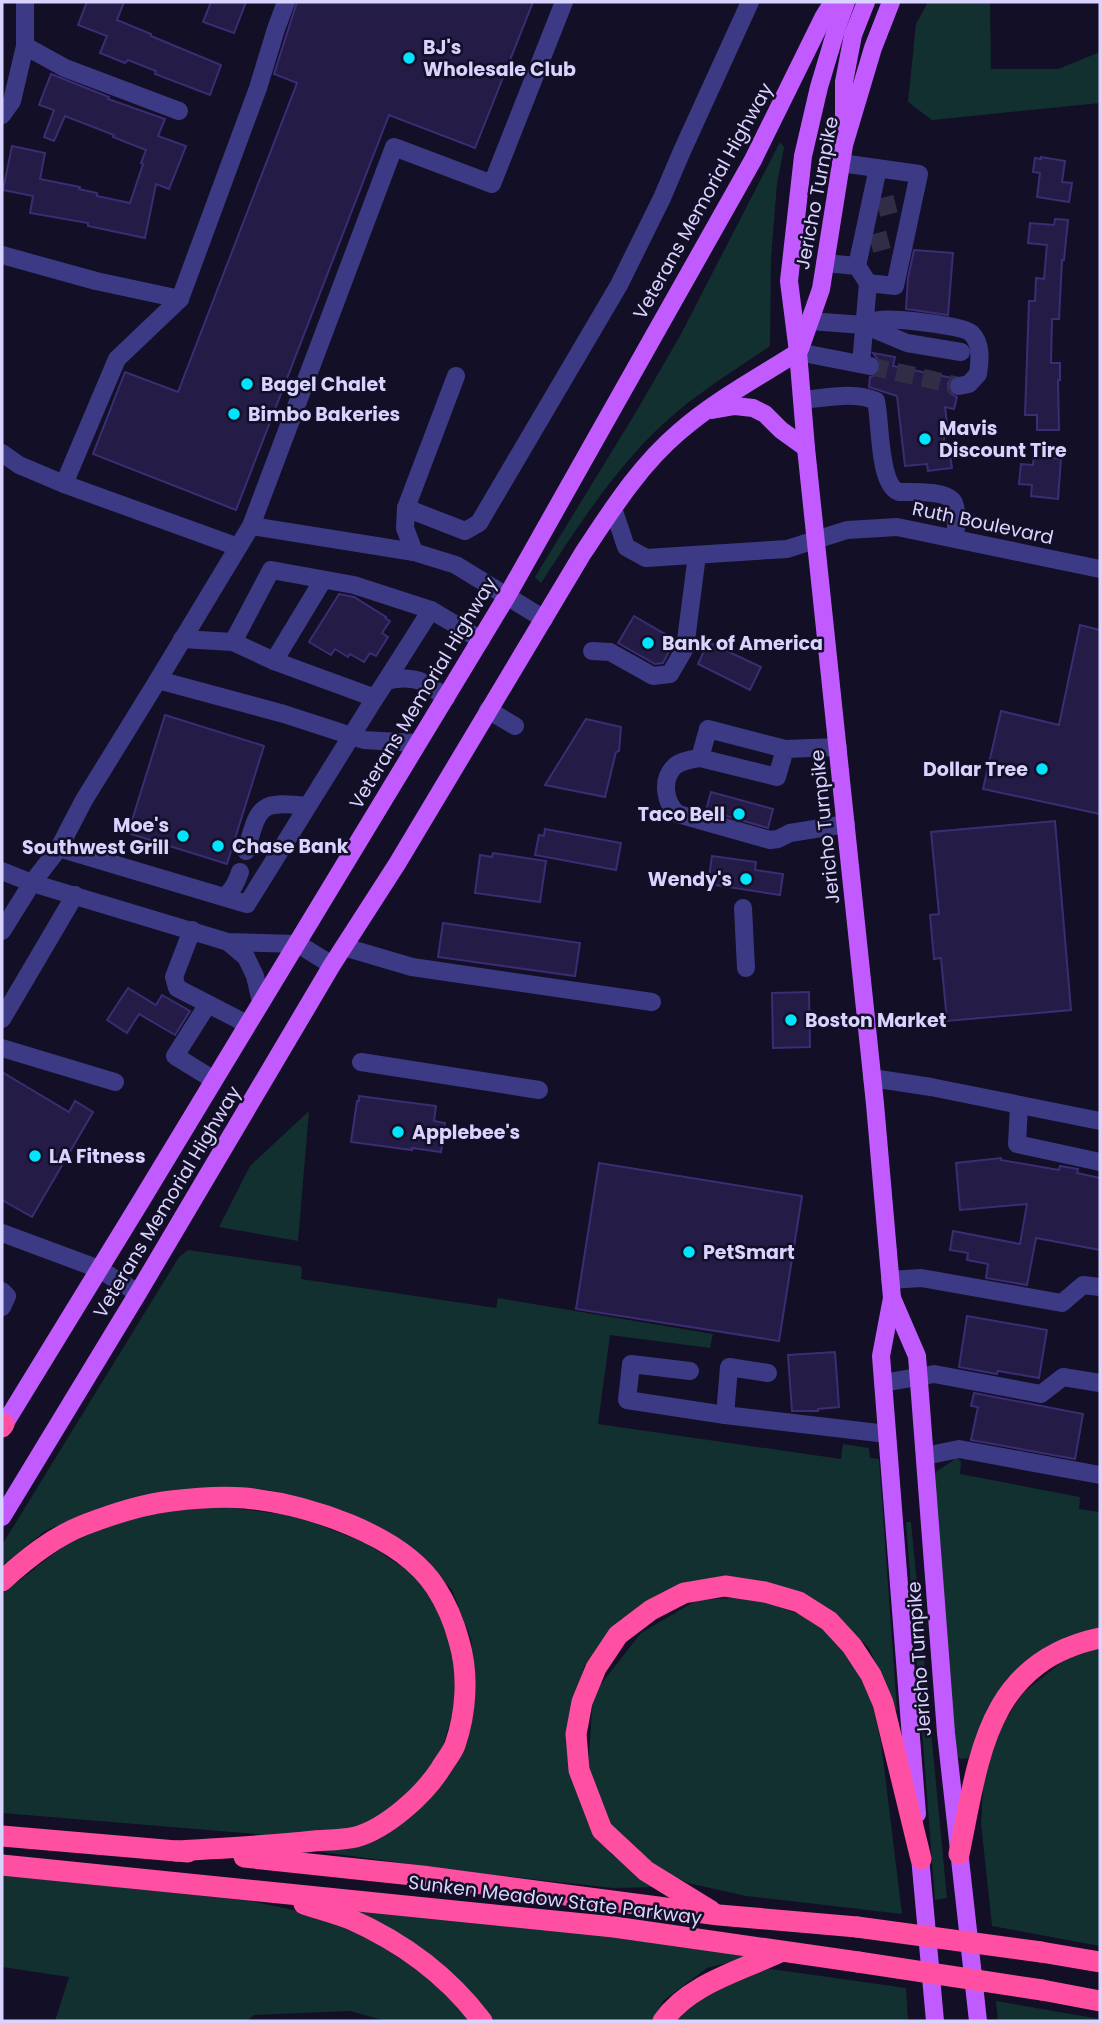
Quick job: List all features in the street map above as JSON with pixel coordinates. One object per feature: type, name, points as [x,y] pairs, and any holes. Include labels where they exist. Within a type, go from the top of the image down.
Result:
[{"type":"highway","points":[[2,1581],[30,1555],[83,1525],[168,1501],[244,1498],[329,1516],[373,1535],[407,1556],[435,1586],[452,1617],[463,1654],[465,1702],[454,1748],[433,1781],[411,1804],[384,1823],[356,1837],[271,1846],[177,1850]]},
{"type":"highway","points":[[719,1915],[646,1871],[602,1830],[579,1770],[576,1734],[582,1702],[596,1668],[618,1635],[651,1610],[684,1594],[725,1586],[765,1592],[799,1602],[829,1621],[852,1646],[872,1675],[883,1703],[920,1859]]},
{"type":"highway","points":[[959,1854],[981,1752],[994,1715],[1018,1681],[1047,1657],[1100,1638]]},
{"type":"highway","name":"Sunken Meadow State Parkway","points":[[2,1836],[177,1850],[422,1876],[719,1915],[857,1927],[1096,1960]]},
{"type":"highway","name":"Sunken Meadow State Parkway","points":[[2,1865],[614,1927],[1042,1990],[1100,2001]]},
{"type":"highway","points":[[268,1892],[348,1918],[384,1936],[416,1956],[444,1980],[482,2021]]},
{"type":"highway","points":[[663,2021],[669,2012],[716,1978],[780,1952]]},
{"type":"main road","name":"Veterans Memorial Highway","points":[[3,1426],[507,596],[753,160],[833,2]]},
{"type":"main road","name":"Jericho Turnpike","points":[[846,2],[819,87],[803,156],[789,281],[799,352],[806,448],[872,1078],[891,1289],[881,1356],[935,2021]]},
{"type":"main road","points":[[842,154],[844,82],[853,35],[866,2]]},
{"type":"main road","name":"Jericho Turnpike","points":[[799,352],[821,289],[842,154],[873,48],[891,2]]},
{"type":"main road","name":"Veterans Memorial Highway","points":[[2,1517],[332,965],[397,864],[583,553],[613,508],[652,458],[679,432],[706,411],[799,352]]},
{"type":"main road","points":[[706,411],[735,406],[753,408],[765,414],[781,430],[806,448]]},
{"type":"main road","name":"Jericho Turnpike","points":[[891,1289],[917,1356],[946,1733],[978,2021]]},
{"type":"street","points":[[2,115],[12,101],[26,46],[25,2]]},
{"type":"street","points":[[64,484],[117,359],[180,299],[258,88],[286,2]]},
{"type":"street","points":[[2,928],[59,848],[84,800],[251,526],[394,147],[492,184],[564,2]]},
{"type":"street","points":[[406,508],[465,531],[480,523],[620,285],[750,2]]},
{"type":"street","points":[[26,46],[65,68],[179,111]]},
{"type":"street","points":[[842,154],[878,168],[919,174],[908,200],[895,286],[868,283]]},
{"type":"street","points":[[858,265],[874,210],[878,168]]},
{"type":"street","points":[[2,255],[96,281],[180,299]]},
{"type":"street","points":[[825,263],[858,265]]},
{"type":"street","points":[[799,352],[865,365],[864,325],[868,283],[858,265]]},
{"type":"street","points":[[864,325],[879,320],[929,323],[968,331],[974,336],[979,348],[978,374],[969,384],[959,386]]},
{"type":"street","points":[[809,321],[864,325],[907,343],[961,352]]},
{"type":"street","points":[[414,552],[405,527],[406,508],[456,376]]},
{"type":"street","points":[[802,400],[852,396],[876,401],[888,484],[899,492],[949,496],[954,502],[956,516],[955,538]]},
{"type":"street","points":[[2,453],[19,465],[64,484],[238,547]]},
{"type":"street","name":"Ruth Boulevard","points":[[613,508],[626,547],[646,558],[787,549],[847,530],[897,527],[1100,569]]},
{"type":"street","points":[[251,526],[414,552],[456,565],[544,619]]},
{"type":"street","points":[[592,651],[610,652],[653,676],[670,674],[685,648],[697,555]]},
{"type":"street","points":[[233,642],[271,570],[354,585],[431,610],[481,640]]},
{"type":"street","points":[[274,662],[323,580]]},
{"type":"street","points":[[59,848],[247,904],[375,698],[395,679],[431,610]]},
{"type":"street","points":[[182,639],[233,642],[274,662],[375,698]]},
{"type":"street","points":[[395,679],[428,683],[446,698]]},
{"type":"street","points":[[158,680],[284,714],[364,740],[417,743]]},
{"type":"street","points":[[488,710],[515,726]]},
{"type":"street","points":[[701,758],[708,729],[785,749],[838,747]]},
{"type":"street","points":[[785,749],[777,778],[701,758],[686,760],[673,768],[667,780],[666,794],[670,808],[678,814],[770,840],[790,833],[846,824]]},
{"type":"street","points":[[246,851],[256,818],[263,809],[271,804],[282,803],[307,806]]},
{"type":"street","points":[[2,872],[228,942],[298,944],[332,965]]},
{"type":"street","points":[[224,897],[231,892],[240,872]]},
{"type":"street","points":[[2,1019],[75,895]]},
{"type":"street","points":[[743,908],[746,968]]},
{"type":"street","points":[[192,930],[174,977],[177,988],[247,1024]]},
{"type":"street","points":[[228,942],[246,957],[255,976],[261,1002]]},
{"type":"street","points":[[344,947],[412,967],[652,1002]]},
{"type":"street","points":[[208,1003],[176,1056],[214,1080]]},
{"type":"street","points":[[2,1048],[115,1082]]},
{"type":"street","points":[[360,1062],[539,1090]]},
{"type":"street","points":[[872,1078],[1100,1121]]},
{"type":"street","points":[[1019,1105],[1017,1144],[1100,1162]]},
{"type":"street","points":[[2,1233],[99,1269],[138,1293]]},
{"type":"street","points":[[891,1289],[921,1278],[1062,1303],[1083,1285],[1100,1287]]},
{"type":"street","points":[[2,1291],[7,1296],[2,1307]]},
{"type":"street","points":[[690,1371],[631,1364],[627,1400],[725,1415],[887,1434]]},
{"type":"street","points":[[725,1415],[729,1367],[768,1373]]},
{"type":"street","points":[[883,1383],[934,1374],[1041,1394],[1063,1377],[1100,1383]]},
{"type":"street","points":[[925,1456],[959,1448],[1100,1475]]},
{"type":"green space","points":[[928,2],[990,2],[991,69],[1058,69],[1100,52],[1100,103],[932,120],[908,102],[916,24]]},
{"type":"green space","points":[[780,142],[784,147],[777,184],[771,258],[770,346],[689,402],[638,449],[603,492],[541,583],[535,577],[681,334]]},
{"type":"green space","points":[[309,1111],[298,1241],[219,1227],[250,1166]]},
{"type":"green space","points":[[188,1250],[300,1266],[301,1279],[496,1308],[498,1298],[713,1334],[710,1348],[610,1335],[598,1424],[841,1459],[843,1444],[869,1448],[870,1458],[879,1459],[897,1710],[894,1711],[869,1648],[836,1615],[793,1590],[663,1594],[620,1620],[584,1667],[571,1714],[585,1813],[612,1855],[659,1887],[613,1888],[306,1850],[383,1834],[464,1742],[476,1692],[471,1639],[452,1590],[426,1561],[316,1503],[268,1490],[216,1487],[156,1494],[101,1507],[45,1531],[2,1566],[2,1545],[179,1257]]},
{"type":"green space","points":[[957,1458],[961,1461],[960,1474],[1080,1497],[1079,1509],[1100,1512],[1100,1628],[1059,1643],[972,1754],[968,1758],[960,1759],[955,1752],[930,1480],[937,1471]]},
{"type":"green space","points":[[223,1507],[296,1516],[366,1543],[416,1576],[441,1616],[457,1665],[454,1710],[439,1758],[405,1801],[354,1829],[291,1837],[2,1813],[2,1594],[74,1538],[152,1512]]},
{"type":"green space","points":[[906,1522],[911,1522],[947,1898],[935,1900]]},
{"type":"green space","points":[[753,1597],[809,1618],[841,1643],[868,1686],[881,1742],[902,1914],[746,1896],[688,1883],[650,1865],[609,1826],[588,1770],[593,1694],[641,1633],[697,1600]]},
{"type":"green space","points":[[1100,1647],[1100,1946],[992,1926],[981,1823],[984,1775],[997,1733],[1023,1693],[1068,1657]]},
{"type":"green space","points":[[2,1870],[44,1879],[250,1901],[308,1913],[372,1940],[424,1974],[471,2021],[386,2021],[350,2011],[254,2015],[247,2021],[55,2021],[69,1977],[2,1967]]},
{"type":"green space","points":[[350,1909],[392,1909],[759,1955],[707,1968],[663,2001],[653,2021],[488,2021]]},
{"type":"green space","points":[[764,1968],[906,1988],[908,2021],[675,2021],[685,2007]]},
{"type":"green space","points":[[996,2001],[1100,2019],[1100,2021],[998,2021]]},
{"type":"building","points":[[87,2],[124,2],[117,20],[221,65],[210,95],[155,74],[156,71],[128,60],[125,63],[100,53],[107,36],[78,25]]},
{"type":"building","points":[[211,2],[246,2],[234,33],[203,22]]},
{"type":"building","points":[[297,2],[533,2],[475,148],[389,115],[236,510],[93,454],[125,372],[178,392],[297,83],[274,74]]},
{"type":"building","points":[[51,74],[109,97],[108,99],[165,119],[158,136],[186,146],[169,189],[156,184],[145,238],[88,226],[88,223],[30,213],[33,196],[3,190],[12,146],[45,153],[40,179],[80,187],[79,189],[97,193],[97,196],[130,203],[146,150],[65,116],[54,141],[44,137],[54,110],[39,105]]},
{"type":"building","points":[[1035,158],[1065,161],[1062,182],[1072,183],[1069,202],[1037,197],[1040,173],[1033,172]]},
{"type":"building","points":[[1055,219],[1068,220],[1062,260],[1059,319],[1052,319],[1051,363],[1060,363],[1059,430],[1037,430],[1037,415],[1025,415],[1029,301],[1035,301],[1036,278],[1044,279],[1047,245],[1028,243],[1030,223],[1054,225]]},
{"type":"building","points":[[914,250],[953,253],[948,315],[906,309],[908,278]]},
{"type":"building","points":[[873,353],[895,357],[893,366],[952,378],[948,389],[957,397],[954,409],[945,407],[948,431],[944,431],[944,448],[949,449],[952,468],[928,471],[927,464],[905,466],[897,396],[869,387],[870,377],[878,374],[881,367]]},
{"type":"building","points":[[1034,456],[1061,459],[1058,499],[1031,496],[1032,485],[1019,484],[1021,464],[1033,465]]},
{"type":"building","points":[[339,594],[354,597],[390,621],[382,633],[388,637],[376,656],[370,653],[364,662],[335,649],[331,655],[309,642]]},
{"type":"building","name":"Bank of America","points":[[634,616],[675,640],[663,663],[655,664],[618,643]]},
{"type":"building","points":[[1080,625],[1100,630],[1100,814],[983,789],[1001,711],[1059,725]]},
{"type":"building","points":[[708,642],[761,667],[750,690],[698,664]]},
{"type":"building","points":[[165,715],[264,746],[227,864],[128,833]]},
{"type":"building","points":[[586,719],[621,727],[619,751],[616,752],[605,797],[545,785]]},
{"type":"building","name":"Taco Bell","points":[[711,792],[773,809],[768,828],[706,810]]},
{"type":"building","points":[[1055,821],[1071,1010],[947,1021],[941,958],[934,959],[930,915],[939,914],[931,832]]},
{"type":"building","points":[[545,829],[621,843],[616,870],[535,855],[539,835],[544,836]]},
{"type":"building","points":[[493,853],[546,861],[540,902],[475,893],[480,855],[492,857]]},
{"type":"building","name":"Wendy's","points":[[712,856],[756,862],[755,870],[783,874],[780,895],[708,884]]},
{"type":"building","points":[[443,923],[580,943],[575,976],[438,957]]},
{"type":"building","points":[[128,988],[156,1005],[162,995],[190,1011],[175,1035],[139,1014],[127,1033],[107,1020]]},
{"type":"building","name":"Boston Market","points":[[809,992],[810,1047],[773,1048],[772,993]]},
{"type":"building","name":"LA Fitness","points":[[2,1072],[69,1112],[75,1101],[93,1112],[32,1217],[2,1200]]},
{"type":"building","name":"Applebee's","points":[[359,1096],[436,1106],[434,1121],[445,1123],[441,1152],[351,1142]]},
{"type":"building","points":[[1001,1158],[1059,1170],[1060,1166],[1078,1169],[1077,1173],[1100,1178],[1100,1250],[1036,1238],[1027,1285],[986,1278],[988,1264],[967,1260],[968,1253],[950,1250],[953,1231],[1020,1244],[1027,1204],[960,1210],[956,1163]]},
{"type":"building","name":"PetSmart","points":[[599,1163],[802,1196],[779,1341],[576,1309]]},
{"type":"building","points":[[967,1316],[1047,1330],[1039,1378],[959,1367]]},
{"type":"building","points":[[835,1352],[839,1407],[818,1411],[792,1411],[788,1355]]},
{"type":"building","points":[[974,1393],[1083,1414],[1075,1459],[971,1440],[978,1407],[971,1406]]},
{"type":"tunnel","points":[[878,208],[902,202]]},
{"type":"tunnel","points":[[871,244],[897,237]]},
{"type":"tunnel","points":[[870,366],[959,386]]},
{"type":"place","name":"BJ's Wholesale Club","points":[[409,58]]},
{"type":"place","name":"Bagel Chalet","points":[[247,384]]},
{"type":"place","name":"Bimbo Bakeries","points":[[234,414]]},
{"type":"place","name":"Mavis Discount Tire","points":[[925,439]]},
{"type":"place","name":"Bank of America","points":[[648,643]]},
{"type":"place","name":"Dollar Tree","points":[[1042,769]]},
{"type":"place","name":"Taco Bell","points":[[739,814]]},
{"type":"place","name":"Moe's Southwest Grill","points":[[183,836]]},
{"type":"place","name":"Chase Bank","points":[[218,846]]},
{"type":"place","name":"Wendy's","points":[[746,879]]},
{"type":"place","name":"Boston Market","points":[[791,1020]]},
{"type":"place","name":"Applebee's","points":[[398,1132]]},
{"type":"place","name":"LA Fitness","points":[[35,1156]]},
{"type":"place","name":"PetSmart","points":[[689,1252]]}]
